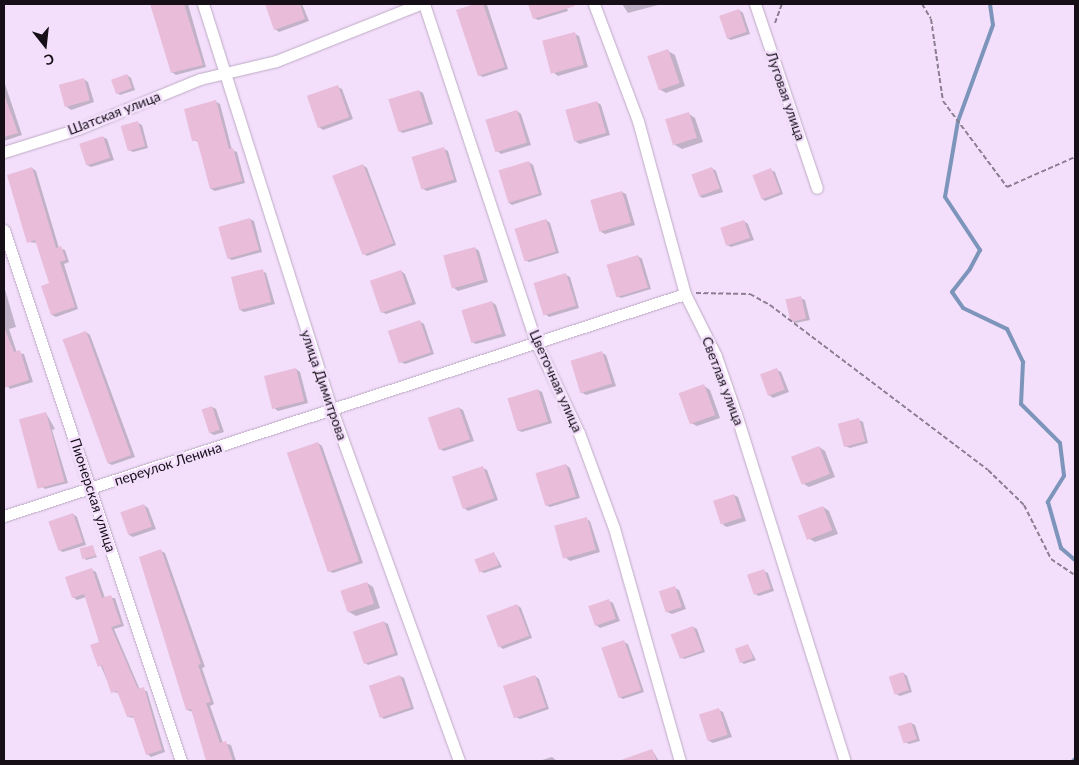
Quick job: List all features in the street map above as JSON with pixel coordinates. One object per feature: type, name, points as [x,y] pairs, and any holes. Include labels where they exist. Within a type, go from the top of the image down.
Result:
[{"type":"street","name":"улица Димитрова","points":[[203,4],[222,71],[332,410],[459,761]]},
{"type":"street","name":"Шатская улица","points":[[4,152],[78,129],[222,71],[276,61],[422,4]]},
{"type":"street","name":"Цветочная улица","points":[[422,4],[536,342],[579,433],[614,528],[680,761]]},
{"type":"street","name":"Светлая улица","points":[[594,4],[638,121],[685,294],[722,372],[845,761]]},
{"type":"street","name":"Луговая улица","points":[[755,4],[817,188]]},
{"type":"street","name":"Пионерская улица","points":[[4,230],[181,761]]},
{"type":"street","name":"переулок Ленина","points":[[4,516],[685,294]]},
{"type":"path","points":[[922,4],[931,19],[944,101],[1007,187],[1075,157]]},
{"type":"path","points":[[685,294],[720,291],[750,294],[770,304],[988,470],[1024,505],[1051,559],[1073,574]]},
{"type":"building","points":[[150,4],[184,4],[203,65],[171,73]]},
{"type":"building","points":[[265,4],[300,4],[305,19],[274,30]]},
{"type":"building","points":[[475,4],[483,4],[505,67],[478,76],[456,10]]},
{"type":"building","points":[[528,4],[574,4],[575,6],[533,19]]},
{"type":"building","points":[[739,9],[747,32],[727,39],[719,16]]},
{"type":"building","points":[[575,32],[584,65],[551,74],[542,41]]},
{"type":"building","points":[[668,49],[680,83],[659,90],[647,56]]},
{"type":"building","points":[[127,74],[132,88],[116,94],[111,80]]},
{"type":"building","points":[[84,78],[90,100],[65,107],[59,85]]},
{"type":"building","points":[[338,85],[349,117],[318,128],[307,96]]},
{"type":"building","points":[[419,90],[429,123],[398,132],[388,99]]},
{"type":"building","points":[[4,94],[18,133],[4,137]]},
{"type":"building","points":[[216,100],[229,149],[233,148],[242,181],[210,189],[197,140],[192,141],[184,109]]},
{"type":"building","points":[[597,101],[606,133],[574,142],[565,110]]},
{"type":"building","points":[[517,110],[527,143],[495,152],[485,120]]},
{"type":"building","points":[[689,112],[697,138],[673,145],[665,119]]},
{"type":"building","points":[[138,121],[145,146],[128,151],[121,126]]},
{"type":"building","points":[[103,136],[110,158],[86,166],[79,144]]},
{"type":"building","points":[[444,147],[454,180],[421,189],[411,157]]},
{"type":"building","points":[[529,161],[539,194],[508,203],[498,170]]},
{"type":"building","points":[[363,164],[393,243],[363,255],[332,176]]},
{"type":"building","points":[[32,167],[56,248],[61,246],[66,260],[60,262],[75,307],[51,315],[41,286],[49,283],[35,240],[27,243],[7,175]]},
{"type":"building","points":[[712,167],[720,189],[699,196],[691,175]]},
{"type":"building","points":[[771,168],[780,192],[762,199],[752,175]]},
{"type":"building","points":[[622,191],[631,223],[599,232],[590,200]]},
{"type":"building","points":[[250,218],[259,250],[227,259],[218,227]]},
{"type":"building","points":[[546,219],[556,252],[524,261],[514,229]]},
{"type":"building","points":[[744,220],[750,238],[726,246],[720,228]]},
{"type":"building","points":[[475,247],[484,280],[452,288],[443,256]]},
{"type":"building","points":[[638,255],[648,288],[616,297],[606,265]]},
{"type":"building","points":[[263,269],[271,302],[239,310],[231,277]]},
{"type":"building","points":[[401,270],[412,302],[381,313],[370,281]]},
{"type":"building","points":[[566,273],[576,306],[543,315],[533,283]]},
{"type":"building","points":[[801,296],[806,318],[791,322],[785,300]]},
{"type":"building","points":[[492,301],[502,334],[471,343],[461,310]]},
{"type":"building","points":[[420,320],[431,352],[399,363],[388,331]]},
{"type":"building","points":[[4,327],[14,352],[20,350],[29,380],[4,388]]},
{"type":"building","points":[[86,331],[131,455],[108,464],[63,340]]},
{"type":"building","points":[[602,351],[612,384],[580,393],[570,361]]},
{"type":"building","points":[[296,368],[304,401],[272,409],[264,376]]},
{"type":"building","points":[[777,368],[785,390],[768,396],[760,374]]},
{"type":"building","points":[[704,384],[715,415],[690,424],[679,393]]},
{"type":"building","points":[[538,389],[548,422],[517,431],[507,398]]},
{"type":"building","points":[[212,406],[220,430],[209,433],[202,409]]},
{"type":"building","points":[[459,407],[470,439],[439,450],[428,418]]},
{"type":"building","points":[[46,412],[65,482],[38,489],[19,419]]},
{"type":"building","points":[[859,418],[865,441],[844,447],[838,424]]},
{"type":"building","points":[[318,442],[359,561],[328,572],[287,453]]},
{"type":"building","points":[[819,446],[830,474],[802,485],[791,457]]},
{"type":"building","points":[[566,464],[576,497],[545,506],[535,473]]},
{"type":"building","points":[[483,466],[494,498],[463,509],[452,477]]},
{"type":"building","points":[[734,494],[742,518],[721,525],[713,501]]},
{"type":"building","points":[[144,504],[152,527],[128,535],[120,512]]},
{"type":"building","points":[[823,506],[832,530],[807,540],[798,516]]},
{"type":"building","points":[[73,513],[83,542],[59,551],[48,521]]},
{"type":"building","points":[[587,517],[596,550],[563,559],[554,526]]},
{"type":"building","points":[[93,545],[96,556],[82,559],[79,549]]},
{"type":"building","points":[[161,549],[201,664],[198,665],[211,702],[206,703],[220,743],[226,741],[233,761],[206,761],[191,709],[186,710],[139,557]]},
{"type":"building","points":[[494,552],[499,565],[479,573],[474,560]]},
{"type":"building","points":[[92,568],[102,598],[111,595],[121,624],[111,627],[138,689],[144,687],[162,750],[146,755],[133,716],[127,717],[117,691],[111,693],[102,665],[98,667],[90,645],[99,642],[84,594],[72,598],[65,577]]},
{"type":"building","points":[[764,569],[771,589],[754,595],[747,575]]},
{"type":"building","points":[[367,582],[374,604],[347,613],[340,591]]},
{"type":"building","points":[[675,586],[682,607],[666,612],[659,591]]},
{"type":"building","points":[[609,599],[616,619],[595,626],[588,606]]},
{"type":"building","points":[[517,604],[529,636],[498,648],[486,616]]},
{"type":"building","points":[[384,621],[395,653],[364,664],[353,632]]},
{"type":"building","points":[[693,626],[702,650],[680,659],[671,635]]},
{"type":"building","points":[[624,640],[641,690],[619,698],[601,648]]},
{"type":"building","points":[[748,644],[753,658],[740,663],[735,649]]},
{"type":"building","points":[[903,672],[909,690],[895,695],[889,677]]},
{"type":"building","points":[[400,675],[411,707],[380,718],[369,686]]},
{"type":"building","points":[[535,675],[546,707],[514,718],[503,686]]},
{"type":"building","points":[[719,708],[728,735],[708,741],[699,714]]},
{"type":"building","points":[[911,722],[917,739],[904,744],[898,727]]},
{"type":"building","points":[[652,749],[657,761],[621,761],[621,760]]},
{"type":"waterway","points":[[990,4],[993,25],[958,121],[945,197],[980,250],[970,269],[952,292],[963,308],[1007,329],[1023,362],[1021,404],[1060,443],[1064,476],[1048,502],[1061,548],[1075,560]]}]
